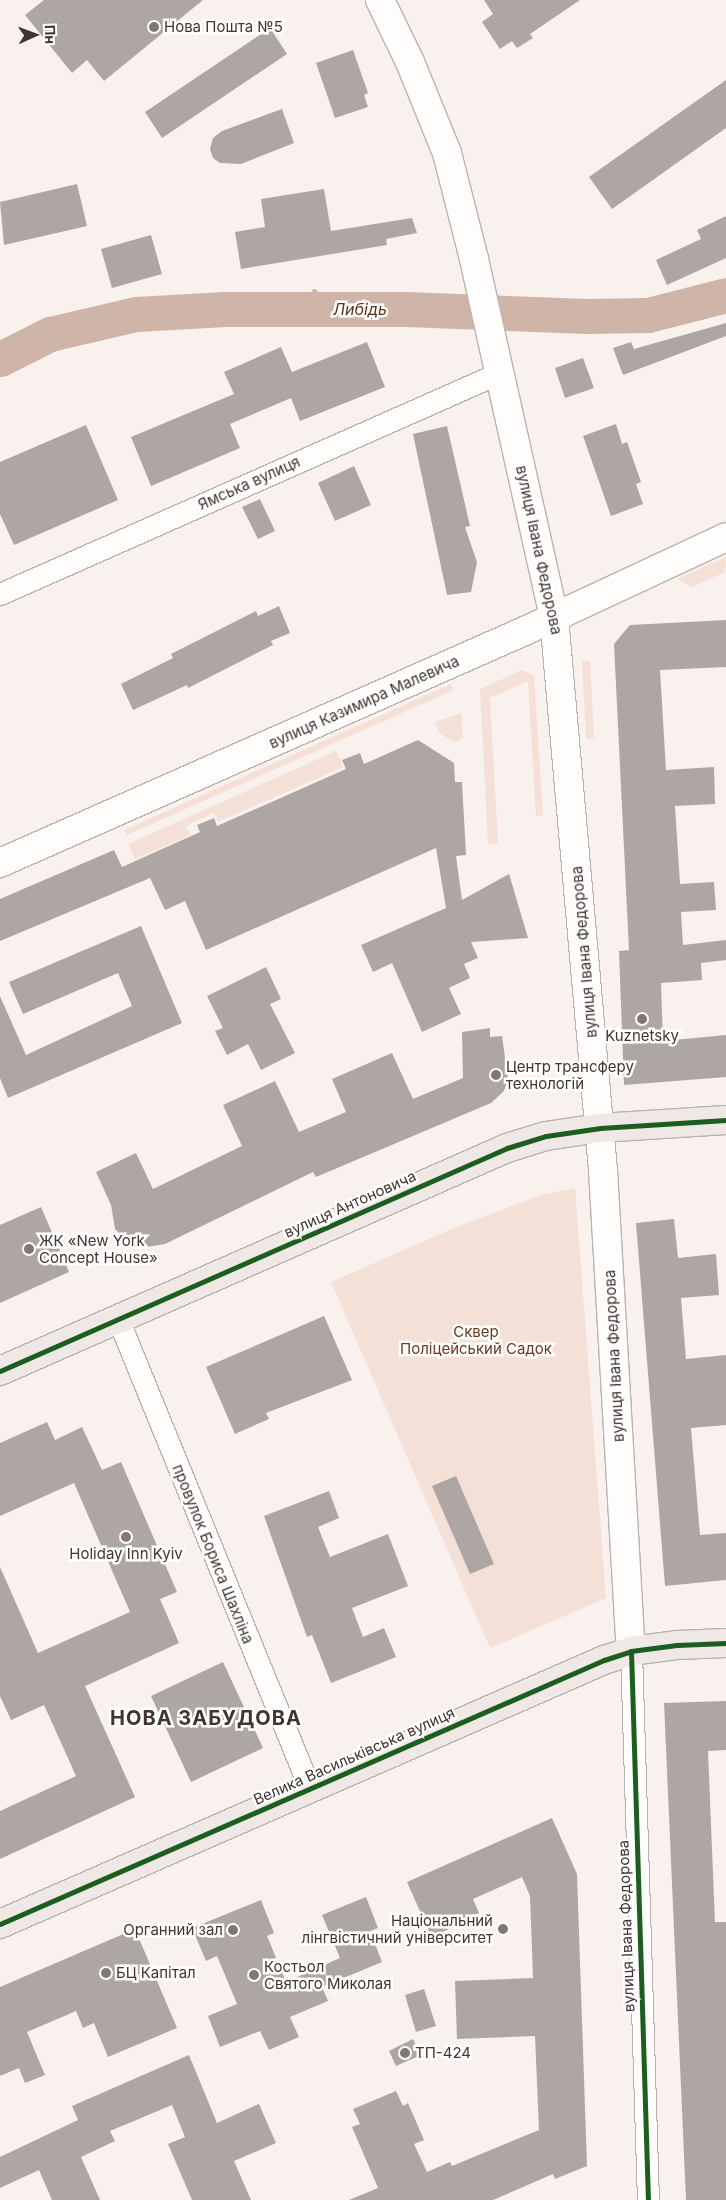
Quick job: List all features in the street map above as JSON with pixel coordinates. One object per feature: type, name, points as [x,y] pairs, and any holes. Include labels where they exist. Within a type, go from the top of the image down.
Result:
[{"type":"main road","name":"вулиця Івана Федорова","points":[[380,0],[410,62],[447,153],[474,259],[554,617],[600,1128],[631,1651]]},
{"type":"main road","name":"вулиця Казимира Малевича","points":[[0,863],[554,617],[726,537]]},
{"type":"main road","name":"вулиця Антоновича","points":[[0,1371],[507,1148],[546,1136],[600,1128],[726,1120]]},
{"type":"main road","name":"Велика Васильківська вулиця","points":[[0,1924],[310,1788],[631,1651],[677,1645],[726,1643]]},
{"type":"street","name":"Ямська вулиця","points":[[0,594],[496,361]]},
{"type":"street","name":"провулок Бориса Шахліна","points":[[118,1319],[310,1788]]},
{"type":"street","name":"вулиця Івана Федорова","points":[[631,1651],[645,2199]]},
{"type":"green space","points":[[726,557],[725,572],[692,587],[677,579]]},
{"type":"green space","points":[[582,661],[590,661],[594,738],[586,739]]},
{"type":"green space","points":[[522,670],[534,676],[543,815],[536,816],[528,681],[490,698],[498,843],[488,844],[480,689]]},
{"type":"green space","points":[[451,684],[454,690],[127,835],[124,830]]},
{"type":"green space","points":[[461,713],[463,738],[454,742],[439,733],[435,722]]},
{"type":"green space","points":[[336,751],[343,767],[218,822],[214,813],[186,826],[190,835],[135,859],[128,844]]},
{"type":"green space","name":"Сквер Поліцейський Садок","points":[[575,1188],[606,1598],[490,1648],[331,1282],[454,1228],[541,1195]]},
{"type":"building","points":[[44,0],[203,0],[104,81],[87,60],[72,73],[25,15]]},
{"type":"building","points":[[484,0],[580,0],[530,34],[533,38],[517,48],[512,41],[500,49],[482,22],[493,14]]},
{"type":"building","points":[[270,28],[287,54],[162,138],[145,112]]},
{"type":"building","points":[[353,50],[368,93],[364,95],[368,107],[335,118],[316,63]]},
{"type":"building","points":[[726,80],[726,128],[612,209],[589,177]]},
{"type":"building","points":[[282,109],[294,143],[241,164],[220,163],[213,158],[210,149],[213,138],[222,131]]},
{"type":"building","points":[[77,184],[87,226],[4,245],[0,202]]},
{"type":"building","points":[[324,189],[331,231],[412,218],[417,233],[386,239],[387,245],[241,269],[235,232],[265,227],[261,199]]},
{"type":"building","points":[[726,216],[726,258],[667,285],[656,260],[701,239],[697,230]]},
{"type":"building","points":[[151,235],[162,274],[112,288],[101,249]]},
{"type":"building","points":[[726,323],[726,336],[623,375],[613,348],[631,342],[634,349]]},
{"type":"building","points":[[367,342],[385,387],[300,421],[291,398],[230,424],[240,448],[151,486],[131,437],[234,394],[224,372],[281,347],[292,372]]},
{"type":"building","points":[[583,358],[594,388],[565,398],[555,368]]},
{"type":"building","points":[[616,424],[622,444],[627,442],[641,482],[636,484],[643,504],[611,516],[583,436]]},
{"type":"building","points":[[86,425],[118,500],[14,545],[0,514],[0,462]]},
{"type":"building","points":[[447,426],[470,526],[465,527],[477,562],[471,592],[447,595],[413,434]]},
{"type":"building","points":[[354,466],[371,505],[335,521],[318,483]]},
{"type":"building","points":[[260,499],[275,531],[258,539],[242,507]]},
{"type":"building","points":[[279,606],[290,633],[271,641],[273,645],[188,688],[187,685],[133,710],[121,684],[173,658],[171,654],[256,611],[258,616]]},
{"type":"building","points":[[726,620],[726,667],[660,670],[666,770],[714,767],[715,804],[675,806],[680,884],[714,882],[716,910],[681,912],[683,945],[726,940],[726,960],[701,963],[702,980],[661,983],[663,1041],[726,1035],[726,1077],[624,1085],[619,951],[629,950],[614,644],[630,625]]},
{"type":"building","points":[[418,740],[454,763],[455,782],[462,782],[466,855],[456,856],[462,900],[509,874],[528,938],[471,942],[478,958],[464,964],[470,978],[449,988],[461,1014],[422,1032],[392,963],[373,972],[361,945],[446,908],[436,848],[206,950],[185,901],[165,910],[150,878],[0,941],[0,899],[114,850],[122,867],[200,832],[197,825],[214,818],[217,826],[346,769],[342,760],[360,753],[364,764]]},
{"type":"building","points":[[141,926],[182,1023],[8,1098],[0,1078],[0,996],[26,1055],[132,1006],[118,973],[23,1014],[9,982]]},
{"type":"building","points":[[266,967],[281,999],[270,1004],[295,1053],[261,1070],[248,1044],[227,1055],[215,1031],[223,1028],[207,996]]},
{"type":"building","points":[[490,1028],[490,1037],[502,1036],[508,1079],[504,1091],[491,1103],[316,1177],[313,1172],[165,1244],[141,1248],[131,1245],[115,1229],[111,1205],[96,1172],[136,1153],[153,1189],[242,1146],[223,1105],[275,1081],[299,1132],[346,1112],[332,1079],[392,1053],[413,1099],[463,1078],[462,1032]]},
{"type":"building","name":"ЖК «New York Concept House»","points":[[41,1207],[69,1272],[0,1303],[0,1225]]},
{"type":"building","points":[[674,1219],[678,1258],[716,1254],[719,1295],[681,1298],[686,1359],[726,1355],[726,1425],[691,1428],[700,1535],[726,1533],[726,1580],[665,1586],[636,1223]]},
{"type":"building","points":[[324,1316],[352,1380],[266,1413],[269,1419],[235,1434],[206,1367]]},
{"type":"building","points":[[47,1422],[55,1440],[82,1427],[102,1470],[121,1462],[177,1592],[160,1599],[179,1643],[85,1686],[135,1797],[0,1859],[0,1811],[76,1776],[44,1705],[11,1720],[0,1696],[0,1567],[38,1653],[130,1612],[74,1483],[0,1516],[0,1443]]},
{"type":"building","points":[[456,1476],[494,1564],[470,1574],[432,1486]]},
{"type":"building","points":[[329,1491],[339,1518],[318,1527],[330,1557],[388,1534],[408,1586],[352,1608],[363,1637],[384,1628],[396,1657],[331,1683],[312,1635],[307,1637],[264,1516]]},
{"type":"building","points":[[223,1662],[263,1748],[191,1782],[151,1696]]},
{"type":"building","points":[[726,1701],[726,1750],[708,1751],[715,1922],[726,1922],[726,2200],[686,2200],[664,1703]]},
{"type":"building","points":[[552,1818],[577,1874],[587,2166],[555,2179],[553,2174],[493,2200],[349,2200],[378,2188],[352,2127],[360,2124],[353,2109],[396,2091],[403,2106],[408,2103],[424,2140],[414,2144],[427,2172],[450,2162],[452,2166],[539,2130],[535,2036],[457,2039],[455,1981],[533,1978],[530,1896],[522,1877],[473,1899],[479,1913],[432,1938],[407,1882]]},
{"type":"building","name":"Костьол Святого Миколая","points":[[366,1897],[378,1928],[370,1931],[382,1962],[322,1987],[328,2001],[290,2017],[299,2037],[269,2050],[260,2031],[220,2047],[208,2016],[237,2004],[217,1956],[206,1961],[192,1928],[261,1900],[274,1933],[267,1936],[286,1982],[340,1958],[322,1915]]},
{"type":"building","points":[[135,1929],[177,2028],[108,2057],[94,2023],[83,2028],[76,2011],[27,2032],[45,2075],[25,2083],[19,2068],[0,2076],[0,1987]]},
{"type":"building","points":[[424,1989],[436,2026],[416,2032],[405,1995]]},
{"type":"building","name":"ТП-424","points":[[413,2039],[421,2055],[396,2066],[389,2051]]},
{"type":"building","points":[[189,2055],[217,2123],[259,2104],[276,2143],[234,2161],[251,2200],[192,2200],[168,2144],[185,2137],[172,2105],[110,2131],[115,2141],[81,2157],[100,2200],[52,2200],[39,2170],[0,2188],[0,2157],[78,2120],[72,2106]]},
{"type":"waterway","points":[[315,292],[322,309]]},
{"type":"waterway","name":"Либідь","points":[[0,359],[50,334],[136,314],[225,309],[406,309],[587,316],[648,315],[726,295]]},
{"type":"cycle path","points":[[0,1371],[507,1148],[546,1136],[600,1128],[726,1120]]},
{"type":"cycle path","points":[[0,1924],[604,1660],[631,1651],[677,1645],[726,1643]]},
{"type":"cycle path","points":[[631,1651],[648,2200]]},
{"type":"place","name":"Нова Пошта №5","points":[[154,27]]},
{"type":"place","name":"Kuznetsky","points":[[642,1019]]},
{"type":"place","name":"Центр трансферу технологій","points":[[496,1075]]},
{"type":"place","name":"ЖК «New York Concept House»","points":[[29,1249]]},
{"type":"place","name":"Holiday Inn Kyiv","points":[[126,1537]]},
{"type":"place","name":"Національний лінгвістичний університет","points":[[503,1929]]},
{"type":"place","name":"Органний зал","points":[[233,1930]]},
{"type":"place","name":"БЦ Капітал","points":[[106,1973]]},
{"type":"place","name":"Костьол Святого Миколая","points":[[254,1975]]},
{"type":"place","name":"ТП-424","points":[[405,2053]]},
{"type":"district","name":"НОВА ЗАБУДОВА","points":[[206,1718]]}]
